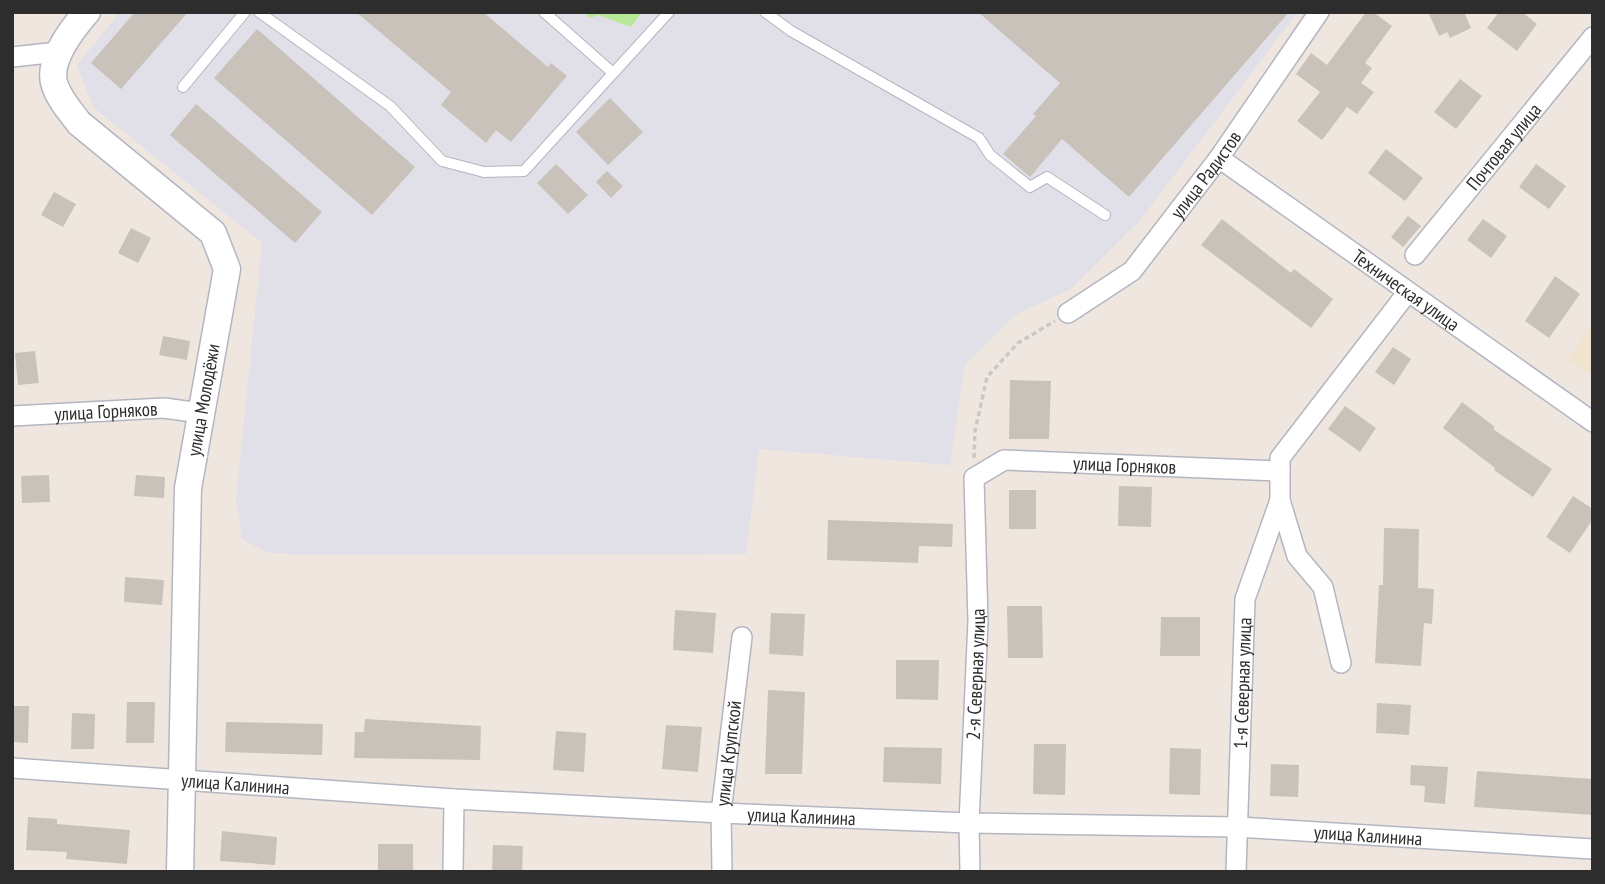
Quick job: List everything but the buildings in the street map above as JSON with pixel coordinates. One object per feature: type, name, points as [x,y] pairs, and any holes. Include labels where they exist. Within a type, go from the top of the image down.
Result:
[{"type":"main road","name":"улица Молодёжи","points":[[87,12],[58,52],[53,83],[61,100],[79,123],[213,233],[227,269],[188,488],[180,872]]},
{"type":"street","name":"улица Радистов","points":[[1068,313],[1132,271],[1219,158],[1319,12]]},
{"type":"street","name":"Почтовая улица","points":[[1415,255],[1593,37]]},
{"type":"street","points":[[12,57],[58,52]]},
{"type":"street","name":"Техническая улица","points":[[1219,158],[1593,422]]},
{"type":"street","name":"1-я Северная улица","points":[[1341,663],[1323,587],[1297,556],[1280,500],[1280,458],[1407,293]]},
{"type":"street","name":"улица Горняков","points":[[12,416],[164,408],[200,413]]},
{"type":"street","name":"улица Горняков","points":[[974,478],[1004,460],[1280,471]]},
{"type":"street","name":"2-я Северная улица","points":[[970,872],[978,621],[974,478]]},
{"type":"street","name":"1-я Северная улица","points":[[1236,872],[1245,599],[1280,500]]},
{"type":"street","name":"улица Крупской","points":[[722,872],[721,813],[742,637]]},
{"type":"street","name":"улица Калинина","points":[[12,768],[454,799],[721,813],[970,823],[1238,827],[1593,849]]},
{"type":"street","points":[[453,872],[454,799]]},
{"type":"lane","points":[[183,87],[245,12]]},
{"type":"lane","points":[[259,12],[390,106],[442,161],[484,173],[524,170],[669,12]]},
{"type":"lane","points":[[544,12],[612,73]]},
{"type":"lane","points":[[765,12],[791,31],[979,138],[990,155],[1030,187],[1046,177],[1105,215]]},
{"type":"path","points":[[974,478],[975,431],[987,377],[1018,343],[1068,313]]},
{"type":"shaded area","points":[[120,12],[1298,12],[1138,223],[1071,289],[1015,315],[965,365],[950,465],[759,449],[746,554],[302,555],[266,552],[242,539],[236,499],[262,243],[93,107],[77,65]]},
{"type":"shaded area","points":[[1593,324],[1593,376],[1568,360]]},
{"type":"green space","points":[[584,12],[642,12],[631,27],[598,15],[590,18]]}]
